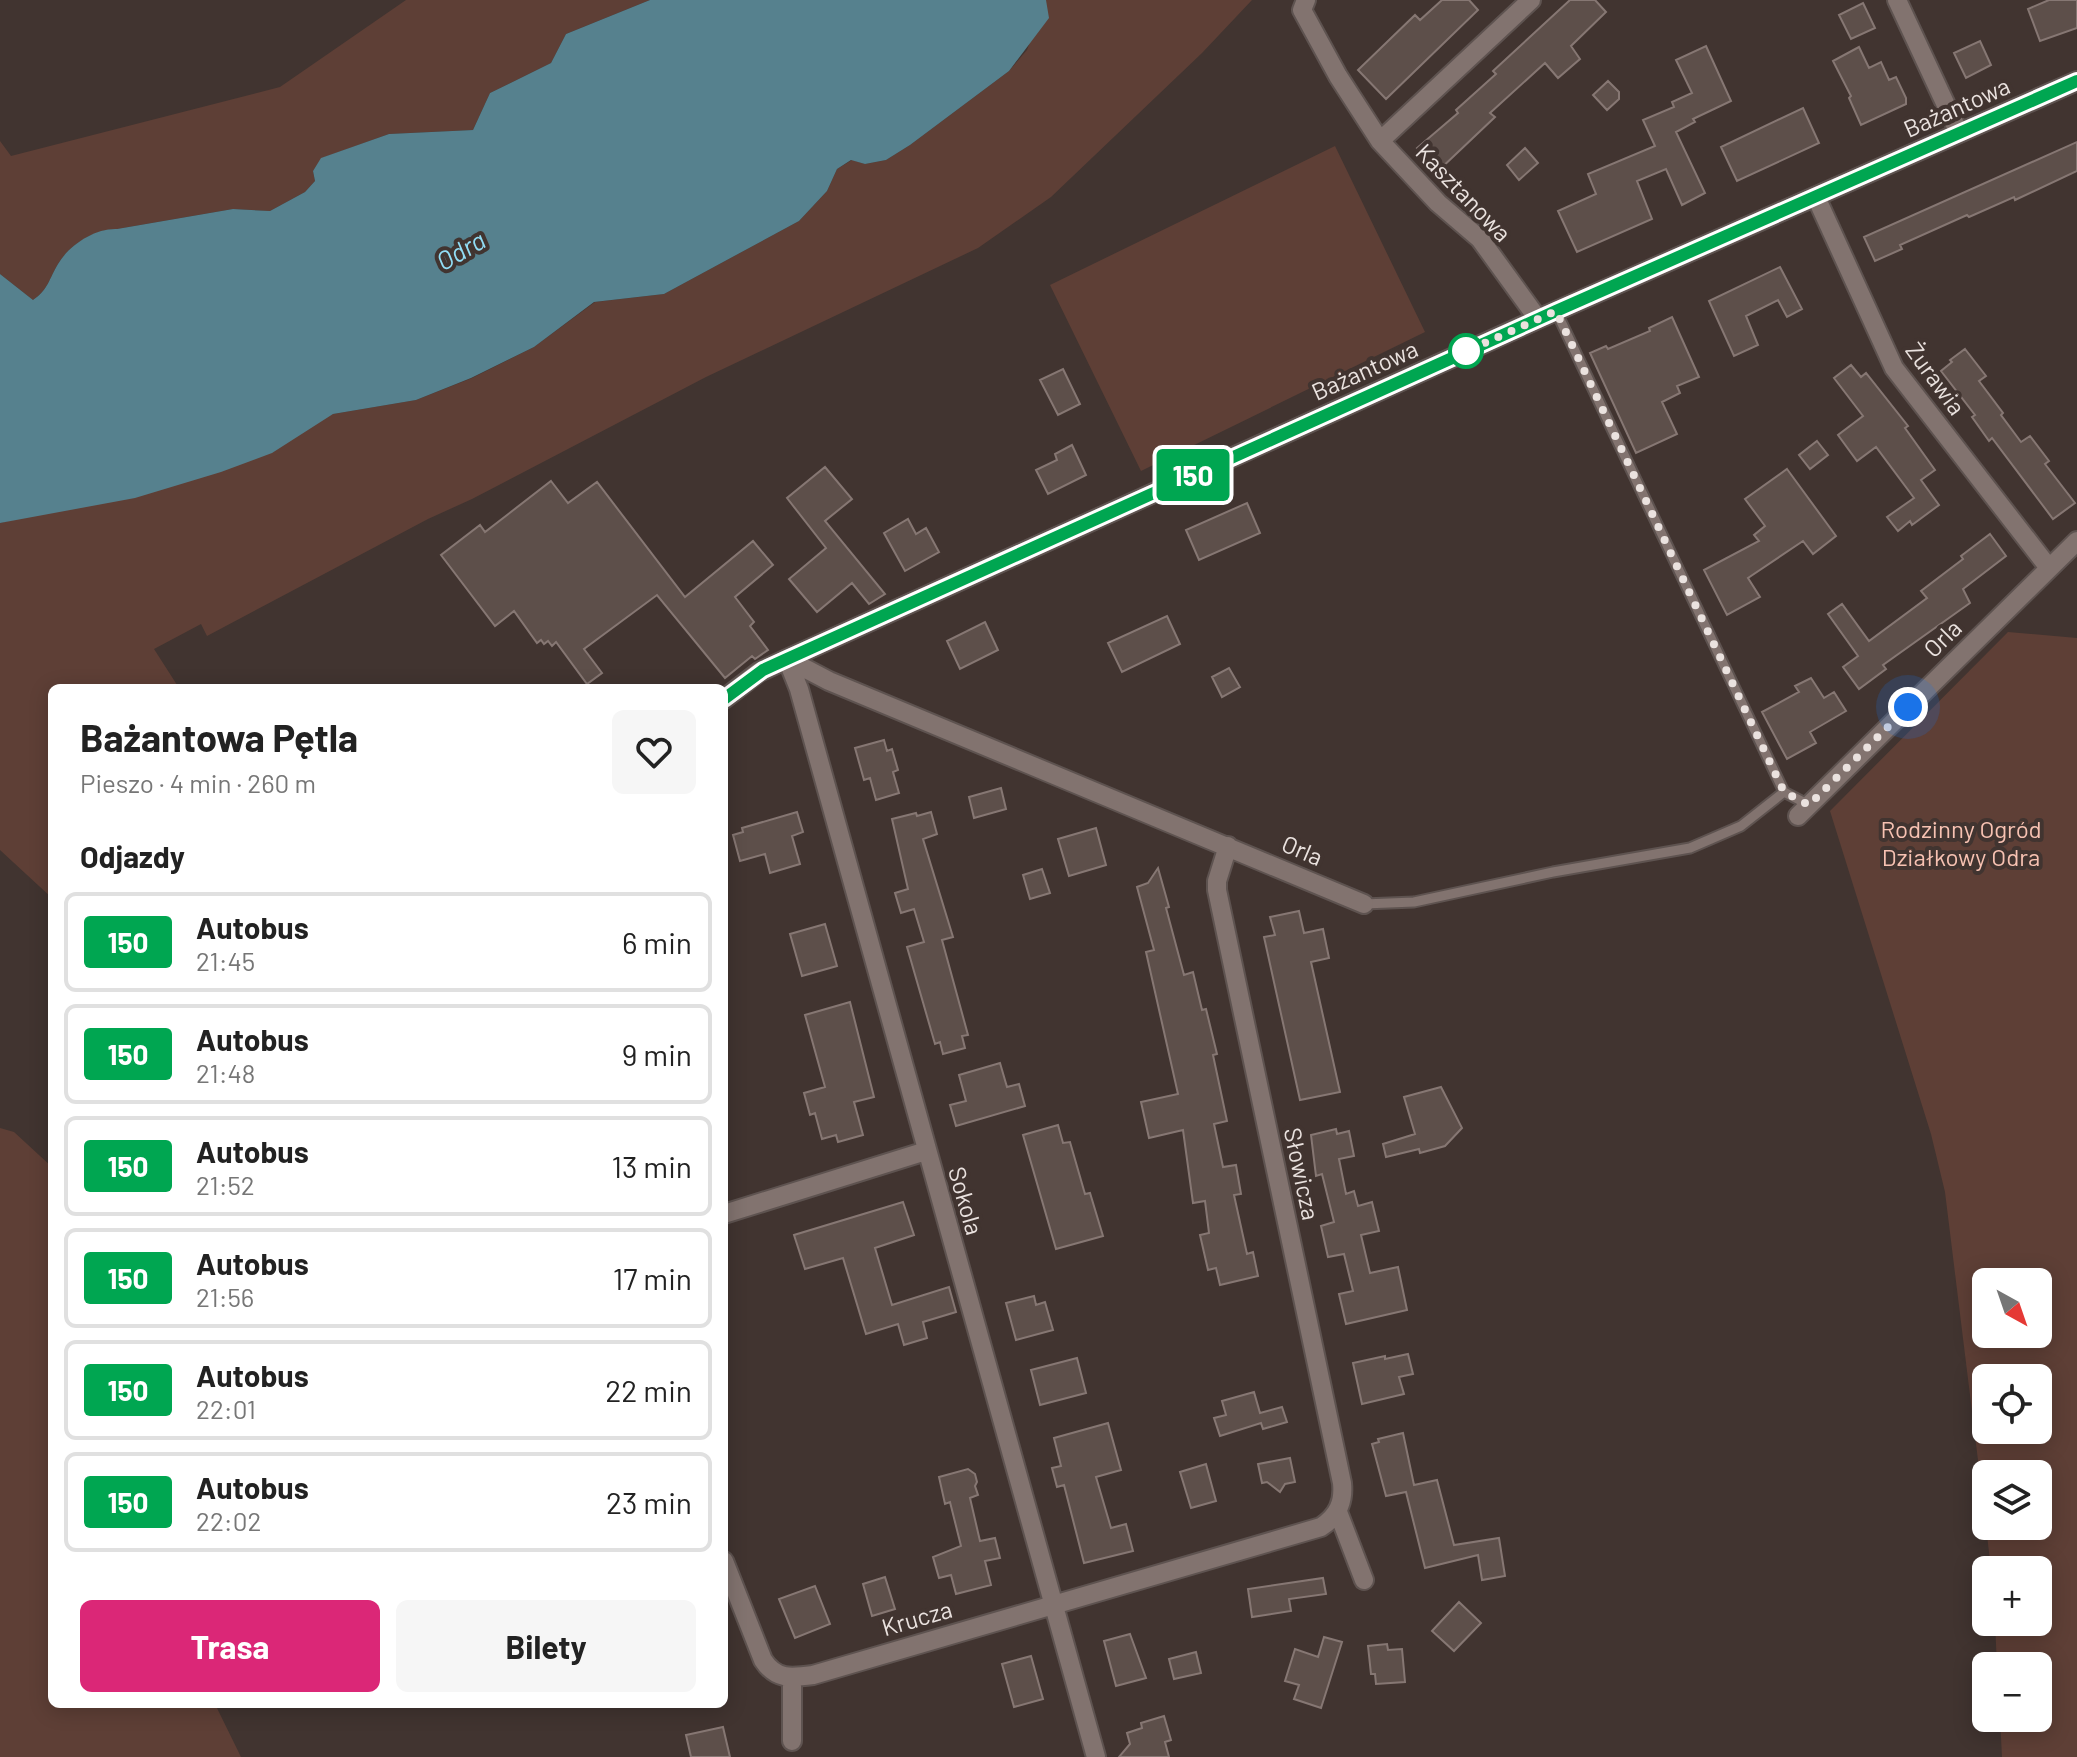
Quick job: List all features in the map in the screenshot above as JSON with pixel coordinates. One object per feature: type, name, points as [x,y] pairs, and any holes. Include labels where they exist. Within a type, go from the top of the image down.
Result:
[{"type":"street","name":"Kasztanowa","points":[[1380,141],[1531,0]]},
{"type":"street","points":[[1897,0],[1959,133]]},
{"type":"street","name":"Kasztanowa","points":[[1304,5],[1338,76],[1380,141],[1438,203],[1480,239],[1538,319]]},
{"type":"street","name":"Bażantowa","points":[[728,696],[763,670],[787,659],[1538,319],[2077,81]]},
{"type":"street","name":"Żurawia","points":[[1816,197],[1894,368],[2049,568]]},
{"type":"street","name":"Orla","points":[[1804,811],[2077,541]]},
{"type":"street","name":"Orla","points":[[787,659],[829,681],[1364,904]]},
{"type":"street","name":"Sokola","points":[[787,659],[799,689],[1096,1757]]},
{"type":"street","name":"Słowicza","points":[[1228,846],[1217,890],[1342,1483],[1343,1496],[1338,1512],[1364,1580]]},
{"type":"street","points":[[728,1213],[926,1151]]},
{"type":"street","points":[[1055,1605],[1321,1527],[1338,1512]]},
{"type":"street","points":[[728,1571],[763,1660],[775,1672],[792,1678],[792,1741]]},
{"type":"street","name":"Krucza","points":[[792,1678],[813,1675],[1055,1605]]},
{"type":"lane","points":[[1556,311],[1784,792]]},
{"type":"lane","name":"Orla","points":[[1364,904],[1414,902],[1553,872],[1690,848],[1741,826],[1784,792],[1804,811]]},
{"type":"green space","points":[[406,0],[650,0],[566,34],[551,63],[490,93],[473,130],[389,134],[322,158],[313,171],[315,181],[305,192],[270,211],[233,209],[92,235],[63,257],[45,288],[33,300],[0,274],[0,141],[11,156],[280,87]]},
{"type":"green space","points":[[1046,0],[1252,0],[1202,53],[1051,197],[978,248],[706,377],[207,636],[201,624],[154,649],[176,684],[48,684],[48,894],[0,850],[0,523],[333,414],[416,400],[472,378],[534,347],[595,302],[664,294],[799,221],[827,191],[837,169],[852,160],[865,164],[886,160],[910,145],[1009,71],[1027,50]]},
{"type":"green space","points":[[1335,146],[1425,332],[1141,471],[1050,285]]},
{"type":"green space","name":"Rodzinny Ogród Działkowy Odra","points":[[2008,632],[2077,638],[2077,1757],[2002,1757],[2001,1732],[2052,1732],[2052,1652],[1996,1652],[1996,1636],[2052,1636],[2052,1556],[1989,1556],[1988,1540],[2052,1540],[2052,1460],[1978,1460],[1976,1444],[2052,1444],[2052,1364],[1972,1364],[1972,1411],[1945,1192],[1931,1134],[1830,811]]},
{"type":"green space","points":[[0,1128],[14,1132],[48,1163],[48,1708],[217,1708],[241,1757],[0,1757]]},
{"type":"water","name":"Odra","points":[[650,0],[1046,0],[1049,18],[1009,71],[910,145],[886,160],[865,164],[851,160],[837,169],[827,191],[799,221],[664,294],[594,302],[534,347],[471,378],[416,400],[333,414],[272,453],[221,472],[135,498],[0,523],[0,274],[33,300],[45,288],[63,257],[76,244],[100,231],[233,209],[270,211],[305,192],[315,181],[313,171],[321,158],[389,134],[473,130],[490,93],[551,63],[566,34]]},
{"type":"building","points":[[1442,0],[1469,0],[1478,10],[1386,99],[1358,70],[1415,15],[1420,20]]},
{"type":"building","points":[[1570,0],[1595,0],[1606,12],[1571,46],[1580,59],[1558,78],[1545,63],[1490,113],[1495,117],[1437,172],[1417,148],[1458,113],[1456,110],[1496,74],[1493,71]]},
{"type":"building","points":[[2049,0],[2077,0],[2077,28],[2040,41],[2028,9]]},
{"type":"building","points":[[1863,3],[1875,28],[1851,39],[1839,15]]},
{"type":"building","points":[[1980,41],[1991,65],[1966,78],[1954,53]]},
{"type":"building","points":[[1706,46],[1731,101],[1693,119],[1695,122],[1676,132],[1705,193],[1682,205],[1666,169],[1637,181],[1652,219],[1577,252],[1558,211],[1596,194],[1588,174],[1655,146],[1643,120],[1674,107],[1672,102],[1692,93],[1676,60]]},
{"type":"building","points":[[1859,47],[1869,68],[1881,62],[1889,80],[1896,77],[1906,98],[1906,104],[1861,125],[1849,98],[1851,96],[1833,61]]},
{"type":"building","points":[[1608,81],[1619,92],[1619,99],[1607,110],[1593,95]]},
{"type":"building","points":[[1803,108],[1819,143],[1737,181],[1721,147]]},
{"type":"building","points":[[2077,142],[2077,171],[2015,200],[2014,197],[1969,217],[1967,215],[1900,245],[1902,249],[1875,261],[1864,237]]},
{"type":"building","points":[[1525,148],[1538,163],[1519,180],[1507,165]]},
{"type":"building","points":[[1780,267],[1802,309],[1787,317],[1778,300],[1746,316],[1758,345],[1734,356],[1709,301]]},
{"type":"building","points":[[1672,317],[1699,377],[1677,386],[1680,393],[1662,402],[1677,434],[1636,453],[1590,353],[1606,346],[1608,349],[1650,331],[1649,328]]},
{"type":"building","points":[[1965,349],[1986,376],[1979,381],[2003,413],[2001,415],[2021,442],[2030,436],[2049,461],[2045,464],[2075,503],[2053,519],[1992,438],[1989,441],[1972,417],[1975,415],[1941,371]]},
{"type":"building","points":[[1851,365],[1861,377],[1866,373],[1908,426],[1905,428],[1935,470],[1921,480],[1939,505],[1912,525],[1910,521],[1898,531],[1887,517],[1914,498],[1876,447],[1857,461],[1838,435],[1863,416],[1834,378]]},
{"type":"building","points":[[1063,369],[1080,404],[1058,415],[1040,380]]},
{"type":"building","points":[[1817,441],[1828,455],[1810,469],[1799,455]]},
{"type":"building","points":[[1072,445],[1086,475],[1048,494],[1036,470],[1057,460],[1055,454]]},
{"type":"building","points":[[825,467],[852,499],[825,521],[885,594],[869,604],[852,583],[817,612],[789,579],[826,548],[787,498]]},
{"type":"building","points":[[1787,469],[1836,536],[1813,554],[1803,541],[1748,578],[1760,597],[1727,615],[1704,570],[1759,541],[1754,535],[1765,526],[1745,499]]},
{"type":"building","points":[[551,481],[568,503],[597,482],[685,597],[753,541],[773,565],[735,597],[754,622],[750,626],[768,650],[755,659],[752,656],[725,678],[657,595],[584,649],[602,673],[587,684],[556,642],[552,646],[548,641],[537,643],[514,611],[495,626],[441,555],[480,525],[485,532]]},
{"type":"building","points":[[1247,503],[1260,533],[1199,560],[1186,530]]},
{"type":"building","points":[[908,519],[916,534],[926,528],[939,552],[905,571],[884,533]]},
{"type":"building","points":[[1990,534],[2006,556],[1963,589],[1970,603],[1883,665],[1886,669],[1859,689],[1843,667],[1858,656],[1828,614],[1842,604],[1869,641],[1927,598],[1921,591]]},
{"type":"building","points":[[1167,616],[1180,644],[1122,672],[1108,643]]},
{"type":"building","points":[[985,622],[998,650],[960,669],[947,641]]},
{"type":"building","points":[[1229,668],[1240,687],[1222,697],[1212,677]]},
{"type":"building","points":[[1811,678],[1824,698],[1834,692],[1846,711],[1810,732],[1816,743],[1787,759],[1762,712],[1799,692],[1795,686]]},
{"type":"building","points":[[884,740],[887,751],[892,749],[898,770],[893,772],[899,793],[876,800],[870,778],[864,780],[855,748]]},
{"type":"building","points":[[1001,788],[1006,809],[974,818],[969,797]]},
{"type":"building","points":[[797,812],[803,832],[792,836],[800,864],[770,873],[765,854],[740,861],[733,835],[743,832],[742,828]]},
{"type":"building","points":[[931,812],[937,834],[923,839],[953,937],[942,940],[968,1035],[962,1036],[965,1048],[943,1054],[940,1042],[935,1044],[907,947],[924,942],[914,909],[901,913],[895,893],[908,889],[892,819]]},
{"type":"building","points":[[1096,828],[1106,865],[1069,876],[1058,839]]},
{"type":"building","points":[[1158,868],[1184,975],[1193,972],[1202,1010],[1206,1009],[1217,1054],[1213,1055],[1227,1121],[1214,1124],[1223,1167],[1236,1165],[1241,1194],[1234,1195],[1247,1254],[1253,1252],[1258,1276],[1220,1285],[1216,1268],[1208,1270],[1200,1235],[1209,1233],[1205,1201],[1193,1203],[1183,1130],[1149,1138],[1141,1102],[1178,1094],[1146,952],[1154,950],[1137,887],[1148,883]]},
{"type":"building","points":[[1042,869],[1050,893],[1030,899],[1023,875]]},
{"type":"building","points":[[1299,911],[1304,933],[1323,929],[1329,958],[1311,962],[1340,1092],[1300,1100],[1264,937],[1275,935],[1270,917]]},
{"type":"building","points":[[825,924],[837,966],[802,976],[790,934]]},
{"type":"building","points":[[850,1002],[874,1097],[854,1102],[863,1135],[838,1142],[836,1135],[822,1139],[815,1113],[810,1115],[804,1093],[825,1087],[805,1015]]},
{"type":"building","points":[[1000,1063],[1007,1087],[1019,1084],[1025,1106],[956,1126],[950,1105],[966,1101],[959,1075]]},
{"type":"building","points":[[1441,1087],[1462,1128],[1445,1146],[1386,1157],[1383,1144],[1415,1134],[1404,1097]]},
{"type":"building","points":[[1058,1125],[1063,1143],[1070,1142],[1085,1194],[1090,1193],[1103,1236],[1056,1249],[1023,1135]]},
{"type":"building","points":[[1336,1129],[1337,1134],[1349,1131],[1354,1156],[1339,1159],[1346,1194],[1354,1191],[1358,1206],[1372,1202],[1379,1231],[1361,1235],[1370,1273],[1398,1267],[1407,1310],[1346,1324],[1339,1294],[1353,1291],[1344,1254],[1328,1257],[1321,1226],[1334,1222],[1322,1174],[1316,1176],[1311,1135]]},
{"type":"building","points":[[903,1202],[914,1235],[875,1248],[892,1305],[949,1287],[956,1312],[923,1322],[927,1338],[904,1345],[898,1324],[866,1334],[843,1258],[805,1269],[794,1235]]},
{"type":"building","points":[[1034,1296],[1036,1305],[1045,1302],[1053,1330],[1016,1340],[1006,1303]]},
{"type":"building","points":[[1408,1354],[1413,1374],[1399,1377],[1404,1394],[1362,1404],[1353,1363]]},
{"type":"building","points":[[1077,1358],[1086,1393],[1040,1405],[1031,1370]]},
{"type":"building","points":[[1254,1392],[1260,1413],[1282,1407],[1287,1422],[1263,1429],[1261,1423],[1220,1436],[1214,1418],[1226,1415],[1222,1401]]},
{"type":"building","points":[[1108,1423],[1121,1470],[1096,1477],[1111,1528],[1126,1524],[1133,1551],[1084,1563],[1064,1485],[1057,1487],[1052,1468],[1061,1466],[1054,1438]]},
{"type":"building","points":[[1403,1433],[1414,1485],[1437,1480],[1454,1545],[1499,1538],[1505,1576],[1482,1580],[1478,1555],[1425,1568],[1406,1492],[1386,1496],[1372,1444],[1379,1442],[1378,1439]]},
{"type":"building","points":[[1290,1458],[1295,1482],[1285,1484],[1280,1492],[1267,1482],[1262,1483],[1258,1464]]},
{"type":"building","points":[[1206,1464],[1216,1501],[1191,1508],[1180,1472]]},
{"type":"building","points":[[968,1469],[975,1474],[977,1482],[978,1495],[970,1498],[980,1541],[995,1538],[1000,1558],[985,1561],[991,1585],[956,1594],[951,1575],[939,1578],[933,1557],[961,1546],[950,1502],[945,1504],[939,1477]]},
{"type":"building","points":[[885,1577],[895,1609],[872,1616],[863,1584]]},
{"type":"building","points":[[1323,1578],[1326,1594],[1289,1599],[1291,1611],[1252,1617],[1248,1589]]},
{"type":"building","points":[[815,1586],[830,1624],[795,1638],[779,1599]]},
{"type":"building","points":[[1459,1602],[1481,1623],[1454,1651],[1432,1631]]},
{"type":"building","points":[[1130,1634],[1146,1678],[1116,1686],[1104,1641]]},
{"type":"building","points":[[1324,1637],[1342,1642],[1321,1708],[1294,1699],[1299,1685],[1285,1681],[1295,1649],[1318,1657]]},
{"type":"building","points":[[1387,1644],[1388,1650],[1402,1649],[1405,1682],[1376,1684],[1375,1674],[1371,1674],[1368,1646]]},
{"type":"building","points":[[1196,1652],[1201,1673],[1174,1679],[1169,1659]]},
{"type":"building","points":[[1031,1656],[1043,1699],[1014,1707],[1002,1664]]},
{"type":"building","points":[[1164,1716],[1171,1740],[1165,1742],[1169,1757],[1119,1757],[1130,1744],[1127,1733],[1142,1728],[1141,1723]]},
{"type":"building","points":[[723,1727],[730,1757],[691,1757],[686,1735]]},
{"type":"bus line","name":"150","points":[[728,696],[763,670],[787,659],[1556,311],[2077,81]]},
{"type":"route","points":[[1466,351],[1456,356],[1556,311],[1784,792],[1798,802],[1809,805],[1908,707]]}]
